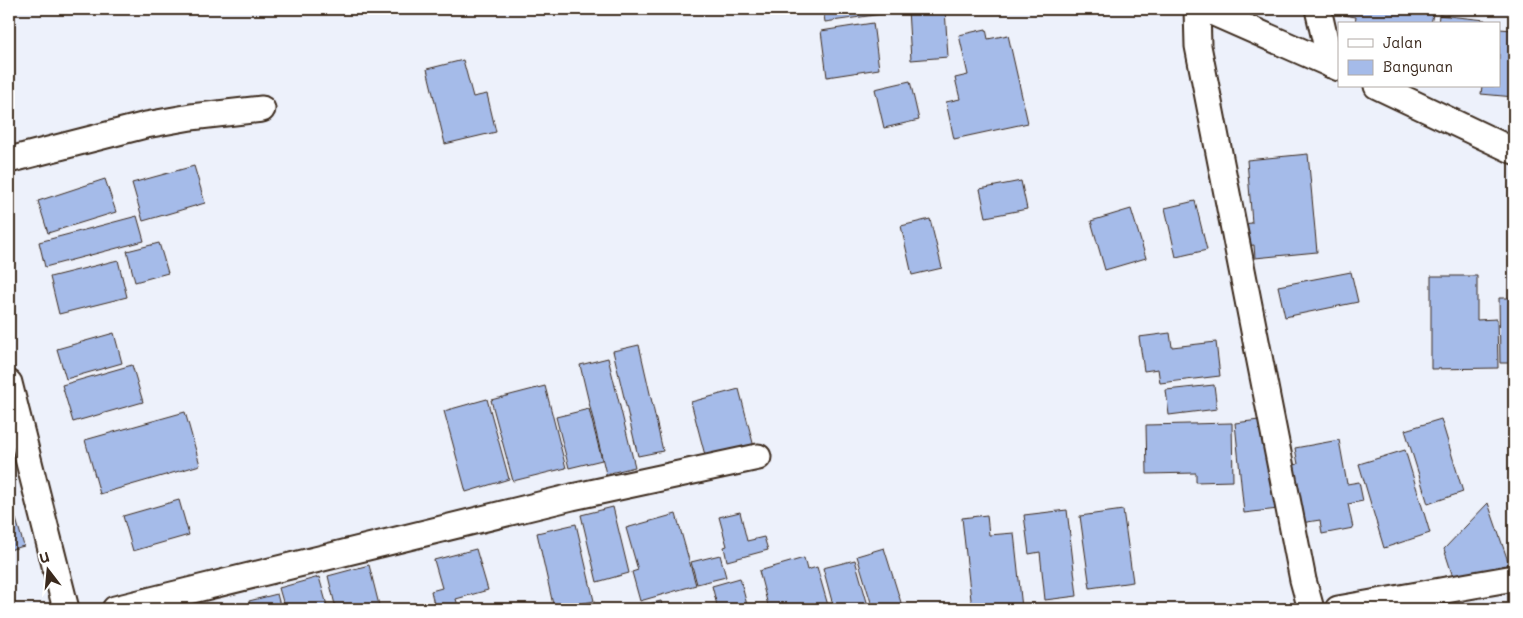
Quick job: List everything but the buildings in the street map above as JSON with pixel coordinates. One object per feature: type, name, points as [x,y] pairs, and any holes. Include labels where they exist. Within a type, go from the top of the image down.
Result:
[{"type":"street","points":[[1197,9],[1198,46],[1303,580],[1311,609]]},
{"type":"street","points":[[1205,9],[1335,67]]},
{"type":"street","points":[[1318,9],[1335,67]]},
{"type":"street","points":[[1381,88],[1514,151]]},
{"type":"street","points":[[9,160],[146,125],[191,116],[262,109]]},
{"type":"street","points":[[9,383],[66,609]]},
{"type":"street","points":[[116,609],[572,497],[758,457]]},
{"type":"street","points":[[1338,609],[1514,578]]}]
